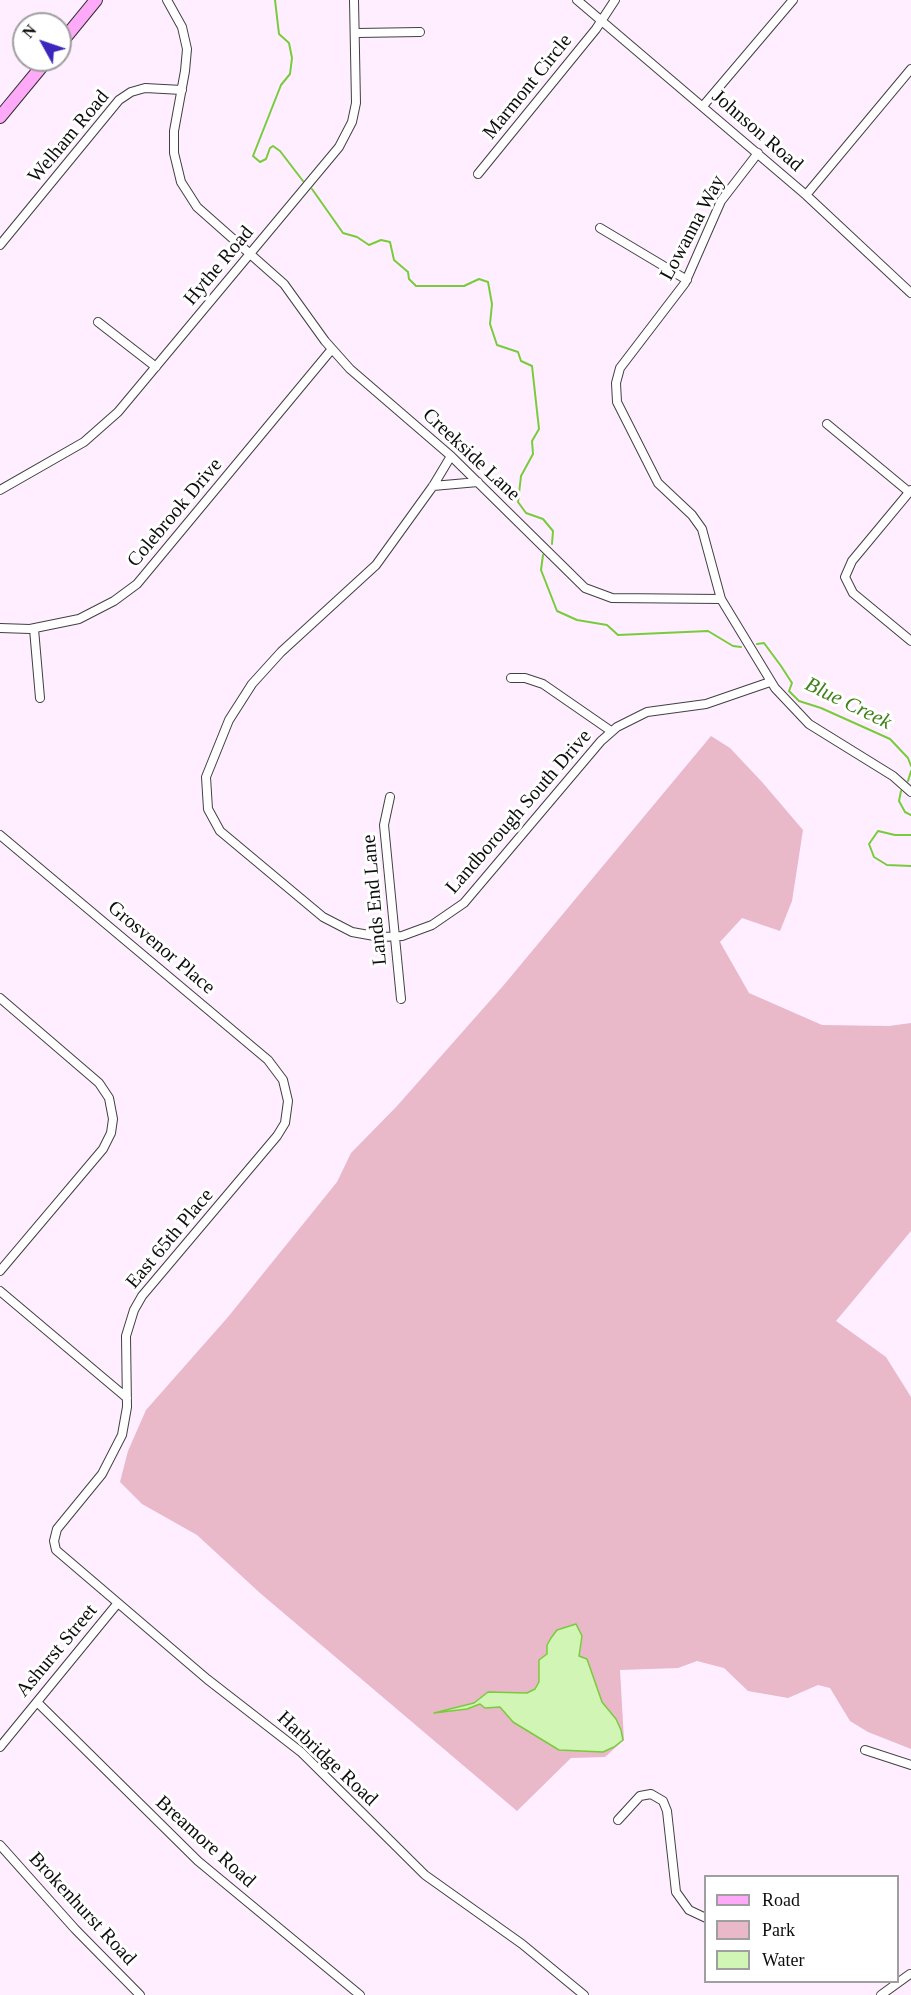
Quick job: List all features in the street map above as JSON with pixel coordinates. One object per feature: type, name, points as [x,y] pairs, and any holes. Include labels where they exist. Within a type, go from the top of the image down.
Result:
[{"type":"main road","points":[[72,29],[96,0]]},
{"type":"main road","points":[[0,117],[37,72]]},
{"type":"street","name":"Creekside Lane","points":[[167,0],[182,27],[187,49],[173,142],[181,182],[200,209],[289,290],[332,350],[356,374],[451,456],[579,583],[595,593],[620,599],[721,599]]},
{"type":"street","name":"Hythe Road","points":[[0,490],[90,437],[118,412],[333,154],[348,131],[357,94],[357,33],[354,0]]},
{"type":"street","name":"Johnson Road","points":[[577,0],[704,106],[910,289]]},
{"type":"street","name":"Marmont Circle","points":[[478,174],[602,21],[615,0]]},
{"type":"street","points":[[704,106],[793,0]]},
{"type":"street","points":[[357,33],[420,32]]},
{"type":"street","points":[[806,195],[911,69]]},
{"type":"street","name":"Welham Road","points":[[0,245],[119,100],[131,92],[145,88],[182,90]]},
{"type":"street","name":"Lowanna Way","points":[[721,599],[702,529],[692,515],[656,480],[621,412],[615,390],[618,372],[624,362],[687,280],[721,201],[758,153]]},
{"type":"street","points":[[600,228],[687,280]]},
{"type":"street","points":[[98,322],[156,367]]},
{"type":"street","name":"Colebrook Drive","points":[[0,628],[58,625],[92,613],[137,584],[332,350]]},
{"type":"street","points":[[827,424],[910,491],[852,561],[845,577],[853,593],[911,641]]},
{"type":"street","name":"Landborough South Drive","points":[[451,456],[433,486],[369,572],[291,642],[259,676],[240,702],[219,739],[206,777],[208,809],[223,834],[338,926],[366,935],[394,937],[432,926],[460,907],[611,731],[647,712],[705,704],[770,682]]},
{"type":"street","points":[[433,486],[478,482]]},
{"type":"street","points":[[721,599],[770,682],[788,704],[808,724],[893,776],[911,792]]},
{"type":"street","points":[[34,628],[40,698]]},
{"type":"street","points":[[511,678],[525,678],[543,684],[611,731]]},
{"type":"street","name":"Lands End Lane","points":[[390,798],[384,825],[401,999]]},
{"type":"street","name":"Grosvenor Place","points":[[0,835],[268,1060],[282,1076],[288,1097]]},
{"type":"street","points":[[0,998],[99,1083],[109,1098],[113,1119],[111,1133],[103,1149],[0,1271]]},
{"type":"street","name":"East 65th Place","points":[[54,1542],[57,1528],[110,1462],[122,1435],[127,1398],[126,1336],[134,1310],[142,1296],[277,1136],[285,1123],[288,1097]]},
{"type":"street","points":[[0,1292],[127,1398]]},
{"type":"street","name":"Harbridge Road","points":[[54,1542],[60,1556],[295,1747],[425,1875],[533,1952],[584,1995]]},
{"type":"street","name":"Ashurst Street","points":[[0,1747],[117,1604]]},
{"type":"street","name":"Breamore Road","points":[[37,1702],[206,1869],[360,1995]]},
{"type":"street","points":[[865,1749],[911,1765]]},
{"type":"street","points":[[618,1820],[634,1800],[644,1794],[654,1795],[663,1801],[667,1811],[676,1893],[687,1908],[704,1917]]},
{"type":"street","name":"Brokenhurst Road","points":[[0,1845],[75,1929],[140,1995]]},
{"type":"street","points":[[881,1995],[898,1983]]},
{"type":"green space","points":[[711,736],[730,748],[803,830],[792,901],[780,931],[742,918],[720,942],[749,993],[822,1025],[889,1026],[911,1023],[911,1231],[836,1321],[886,1357],[911,1397],[911,1749],[868,1732],[850,1721],[830,1688],[818,1685],[788,1698],[748,1691],[724,1668],[697,1661],[678,1668],[620,1670],[624,1740],[605,1757],[571,1758],[517,1811],[260,1593],[197,1535],[142,1504],[120,1482],[128,1451],[146,1410],[228,1317],[337,1182],[351,1153],[397,1106],[503,986]]},
{"type":"water","points":[[576,1624],[582,1636],[579,1656],[587,1659],[602,1702],[616,1719],[621,1730],[623,1740],[614,1747],[603,1752],[559,1750],[513,1722],[500,1707],[485,1708],[480,1704],[467,1709],[434,1713],[474,1703],[488,1692],[527,1693],[535,1689],[539,1682],[539,1660],[547,1654],[547,1645],[551,1638],[557,1630]]},
{"type":"waterway","name":"Blue Creek","points":[[275,0],[279,34],[289,43],[292,58],[290,74],[281,85],[253,156],[260,162],[266,159],[273,146],[280,151],[303,181]]},
{"type":"waterway","name":"Blue Creek","points":[[312,189],[343,233],[357,237],[369,245],[381,240],[390,242],[394,260],[408,272],[409,279],[416,286],[464,286],[479,279],[488,282],[492,304],[490,324],[497,345],[518,352],[521,361],[532,366],[539,429],[532,441],[533,454],[521,476],[518,502],[526,513],[543,519],[553,531],[552,544]]},
{"type":"waterway","name":"Blue Creek","points":[[543,555],[541,570],[557,611],[577,620],[607,625],[618,635],[708,631],[733,646],[741,647]]},
{"type":"waterway","name":"Blue Creek","points":[[757,644],[764,643],[781,666],[792,683],[789,691],[799,701],[821,708],[890,739],[908,758],[911,766]]},
{"type":"waterway","name":"Blue Creek","points":[[908,781],[911,771]]},
{"type":"waterway","name":"Blue Creek","points":[[901,791],[899,801],[905,812],[911,815]]},
{"type":"waterway","name":"Blue Creek","points":[[911,835],[895,835],[878,831],[869,844],[874,857],[887,865],[911,866]]}]
